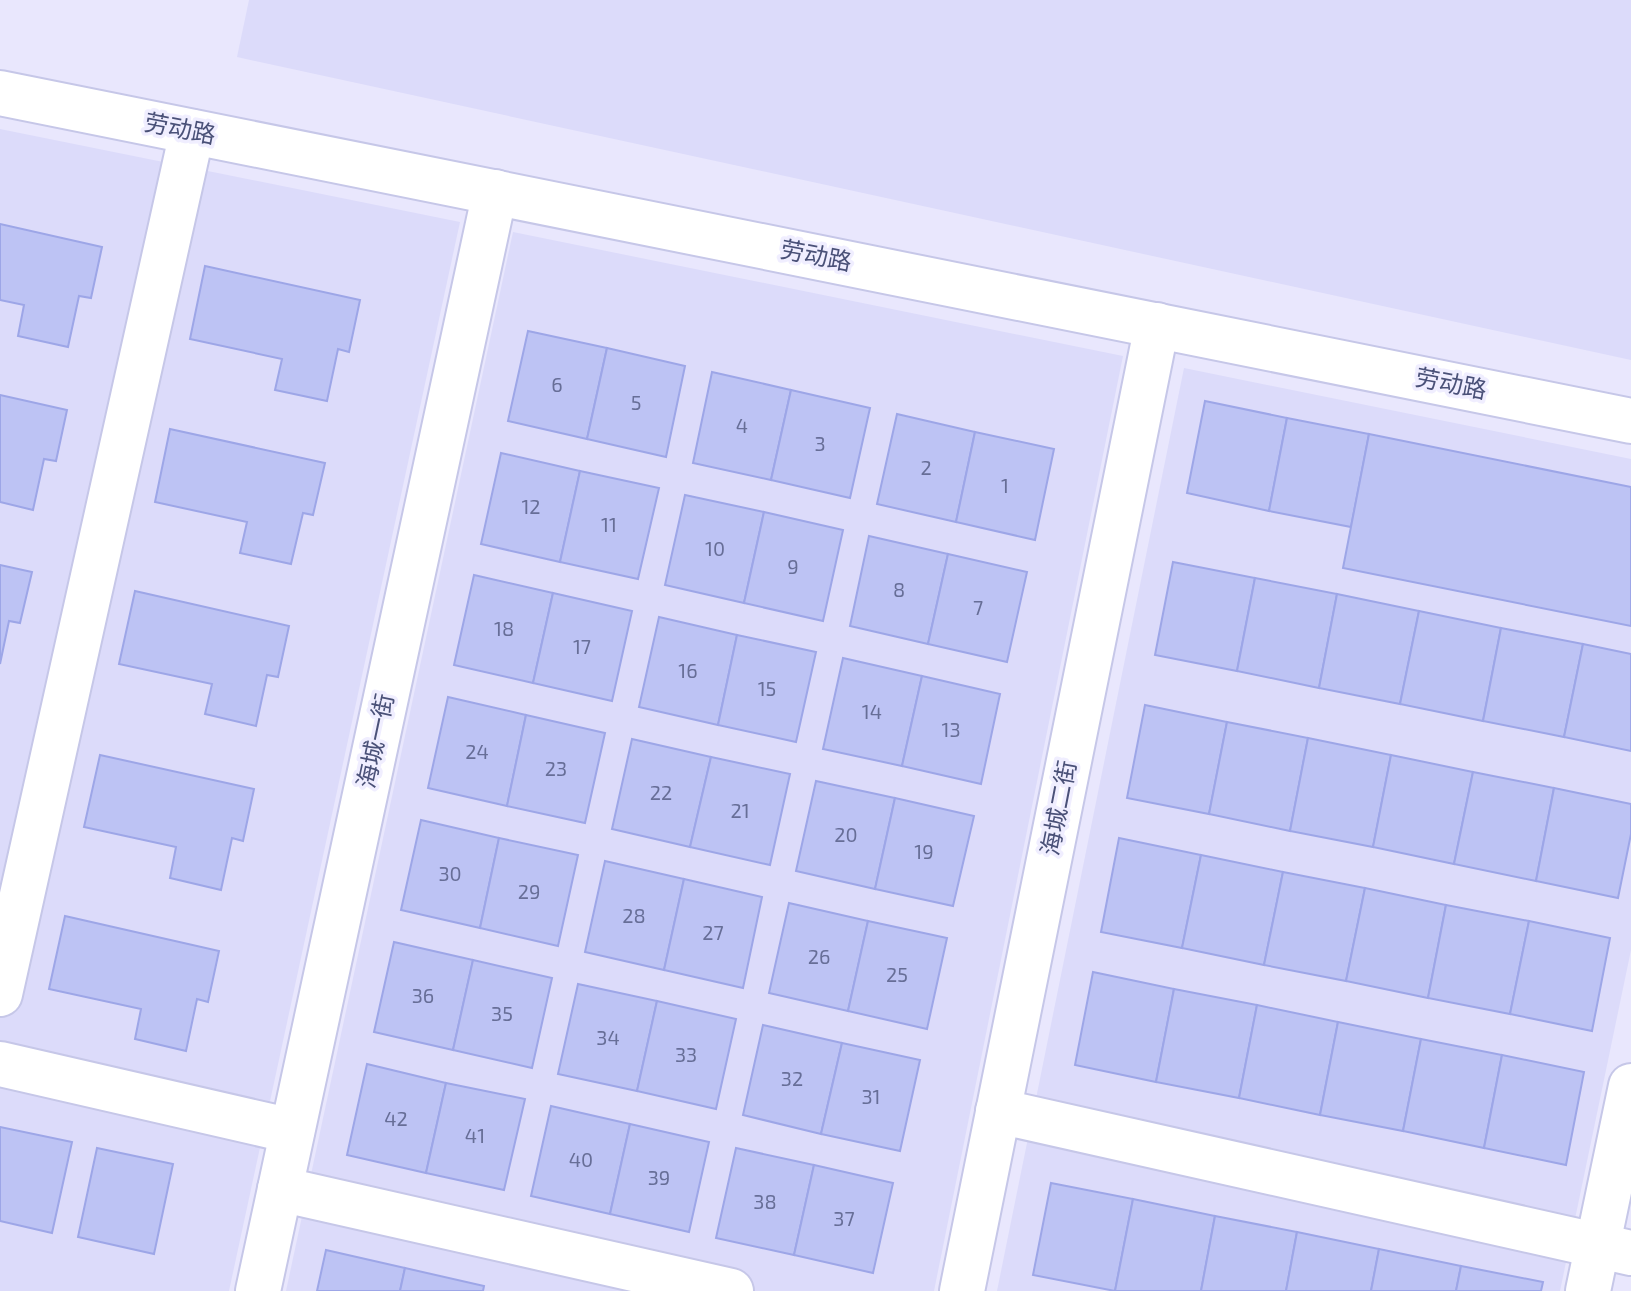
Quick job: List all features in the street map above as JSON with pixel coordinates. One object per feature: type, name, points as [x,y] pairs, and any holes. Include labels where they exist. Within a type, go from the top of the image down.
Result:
[{"type":"street","name":"劳动路","points":[[0,93],[1631,421]]},
{"type":"street","points":[[0,994],[192,132]]},
{"type":"street","name":"海城一街","points":[[258,1291],[495,192]]},
{"type":"street","name":"海城二街","points":[[962,1291],[1157,325]]},
{"type":"street","points":[[0,1064],[292,1131]]},
{"type":"street","points":[[1588,1291],[1614,1250],[1631,1086]]},
{"type":"street","points":[[998,1111],[1614,1250]]},
{"type":"street","points":[[280,1189],[628,1280],[731,1291]]},
{"type":"shaded area","points":[[249,0],[1631,0],[1631,360],[237,57]]},
{"type":"shaded area","points":[[0,129],[460,222],[229,1291],[0,1291]]},
{"type":"shaded area","points":[[513,232],[1123,356],[934,1291],[286,1291]]},
{"type":"shaded area","points":[[1184,368],[1631,459],[1631,950],[1560,1291],[997,1291]]},
{"type":"building","points":[[0,224],[102,247],[91,298],[79,296],[68,347],[18,336],[24,305],[0,300]]},
{"type":"building","points":[[205,266],[360,300],[349,352],[338,349],[327,401],[275,390],[282,359],[190,339]]},
{"type":"building","points":[[528,331],[607,348],[587,439],[508,421]]},
{"type":"building","points":[[607,348],[685,366],[666,457],[587,439]]},
{"type":"building","points":[[712,372],[791,390],[771,480],[693,463]]},
{"type":"building","points":[[791,390],[870,408],[850,498],[771,480]]},
{"type":"building","points":[[0,395],[67,410],[56,461],[44,459],[33,510],[0,502]]},
{"type":"building","points":[[1205,401],[1287,418],[1269,511],[1187,493]]},
{"type":"building","points":[[897,414],[975,432],[956,522],[877,504]]},
{"type":"building","points":[[1287,418],[1369,434],[1351,527],[1269,511]]},
{"type":"building","points":[[170,429],[325,463],[313,515],[303,513],[291,564],[240,553],[247,522],[155,502]]},
{"type":"building","points":[[975,432],[1054,449],[1035,540],[956,522]]},
{"type":"building","points":[[1369,434],[1631,487],[1631,626],[1343,568]]},
{"type":"building","points":[[501,453],[580,471],[560,562],[481,544]]},
{"type":"building","points":[[580,471],[659,488],[638,579],[560,562]]},
{"type":"building","points":[[685,495],[764,512],[744,603],[665,585]]},
{"type":"building","points":[[764,512],[843,530],[823,621],[744,603]]},
{"type":"building","points":[[869,536],[948,554],[928,644],[850,626]]},
{"type":"building","points":[[948,554],[1027,572],[1007,662],[928,644]]},
{"type":"building","points":[[1173,562],[1255,578],[1237,671],[1155,655]]},
{"type":"building","points":[[0,565],[32,572],[20,623],[9,621],[0,664]]},
{"type":"building","points":[[474,575],[553,593],[533,683],[454,665]]},
{"type":"building","points":[[1255,578],[1337,594],[1319,688],[1237,671]]},
{"type":"building","points":[[135,591],[289,626],[278,677],[267,675],[256,726],[205,714],[212,684],[119,664]]},
{"type":"building","points":[[553,593],[632,611],[612,701],[533,683]]},
{"type":"building","points":[[1337,594],[1419,611],[1400,704],[1319,688]]},
{"type":"building","points":[[1419,611],[1501,628],[1483,721],[1400,704]]},
{"type":"building","points":[[659,617],[737,635],[718,725],[639,707]]},
{"type":"building","points":[[1501,628],[1583,644],[1564,737],[1483,721]]},
{"type":"building","points":[[737,635],[816,652],[796,742],[718,725]]},
{"type":"building","points":[[1583,644],[1631,654],[1631,751],[1564,737]]},
{"type":"building","points":[[843,658],[922,676],[902,766],[823,749]]},
{"type":"building","points":[[922,676],[1000,694],[981,784],[902,766]]},
{"type":"building","points":[[448,697],[526,715],[507,806],[428,788]]},
{"type":"building","points":[[1145,705],[1227,722],[1209,814],[1127,798]]},
{"type":"building","points":[[526,715],[605,733],[585,823],[507,806]]},
{"type":"building","points":[[1227,722],[1308,738],[1290,831],[1209,814]]},
{"type":"building","points":[[1308,738],[1391,755],[1373,847],[1290,831]]},
{"type":"building","points":[[632,739],[711,757],[690,847],[612,829]]},
{"type":"building","points":[[100,755],[254,789],[243,841],[232,838],[221,890],[170,878],[176,847],[84,827]]},
{"type":"building","points":[[1391,755],[1473,772],[1454,864],[1373,847]]},
{"type":"building","points":[[711,757],[790,774],[770,865],[690,847]]},
{"type":"building","points":[[1473,772],[1554,788],[1536,881],[1454,864]]},
{"type":"building","points":[[816,781],[895,798],[875,889],[796,871]]},
{"type":"building","points":[[1554,788],[1631,804],[1631,834],[1618,898],[1536,881]]},
{"type":"building","points":[[895,798],[974,816],[953,906],[875,889]]},
{"type":"building","points":[[421,820],[499,838],[480,928],[401,910]]},
{"type":"building","points":[[499,838],[578,855],[558,946],[480,928]]},
{"type":"building","points":[[1119,838],[1201,855],[1182,948],[1101,932]]},
{"type":"building","points":[[1201,855],[1283,872],[1264,965],[1182,948]]},
{"type":"building","points":[[605,861],[684,879],[664,970],[585,952]]},
{"type":"building","points":[[1283,872],[1365,888],[1346,981],[1264,965]]},
{"type":"building","points":[[684,879],[762,897],[743,988],[664,970]]},
{"type":"building","points":[[1365,888],[1446,905],[1428,998],[1346,981]]},
{"type":"building","points":[[789,903],[868,921],[848,1011],[769,993]]},
{"type":"building","points":[[1446,905],[1529,921],[1510,1014],[1428,998]]},
{"type":"building","points":[[65,916],[219,951],[208,1002],[197,999],[186,1051],[135,1039],[141,1009],[49,989]]},
{"type":"building","points":[[868,921],[947,938],[927,1029],[848,1011]]},
{"type":"building","points":[[1529,921],[1610,938],[1592,1031],[1510,1014]]},
{"type":"building","points":[[394,942],[473,960],[453,1050],[374,1032]]},
{"type":"building","points":[[473,960],[552,978],[532,1068],[453,1050]]},
{"type":"building","points":[[1093,972],[1174,989],[1156,1082],[1075,1065]]},
{"type":"building","points":[[578,984],[657,1001],[637,1091],[558,1074]]},
{"type":"building","points":[[1174,989],[1257,1005],[1239,1098],[1156,1082]]},
{"type":"building","points":[[657,1001],[736,1019],[716,1109],[637,1091]]},
{"type":"building","points":[[1257,1005],[1338,1022],[1320,1115],[1239,1098]]},
{"type":"building","points":[[1338,1022],[1421,1039],[1403,1131],[1320,1115]]},
{"type":"building","points":[[763,1025],[842,1043],[821,1134],[743,1115]]},
{"type":"building","points":[[1421,1039],[1502,1055],[1484,1148],[1403,1131]]},
{"type":"building","points":[[842,1043],[920,1060],[900,1151],[821,1134]]},
{"type":"building","points":[[1502,1055],[1584,1072],[1566,1165],[1484,1148]]},
{"type":"building","points":[[367,1064],[446,1083],[426,1173],[347,1155]]},
{"type":"building","points":[[446,1083],[525,1099],[504,1190],[426,1173]]},
{"type":"building","points":[[551,1106],[630,1124],[610,1214],[531,1196]]},
{"type":"building","points":[[630,1124],[709,1142],[689,1232],[610,1214]]},
{"type":"building","points":[[0,1127],[72,1142],[52,1233],[0,1221]]},
{"type":"building","points":[[97,1148],[173,1164],[154,1254],[78,1237]]},
{"type":"building","points":[[736,1148],[814,1165],[794,1255],[716,1238]]},
{"type":"building","points":[[814,1165],[893,1183],[873,1273],[794,1255]]},
{"type":"building","points":[[1051,1183],[1133,1199],[1115,1291],[1033,1275]]},
{"type":"building","points":[[1133,1199],[1215,1216],[1201,1291],[1115,1291]]},
{"type":"building","points":[[1215,1216],[1297,1232],[1286,1291],[1201,1291]]},
{"type":"building","points":[[1297,1232],[1379,1249],[1371,1291],[1286,1291]]},
{"type":"building","points":[[1379,1249],[1461,1266],[1456,1291],[1371,1291]]},
{"type":"building","points":[[326,1250],[405,1268],[400,1291],[317,1291]]},
{"type":"building","points":[[1461,1266],[1543,1282],[1541,1291],[1456,1291]]},
{"type":"building","points":[[405,1268],[484,1286],[483,1291],[400,1291]]}]
